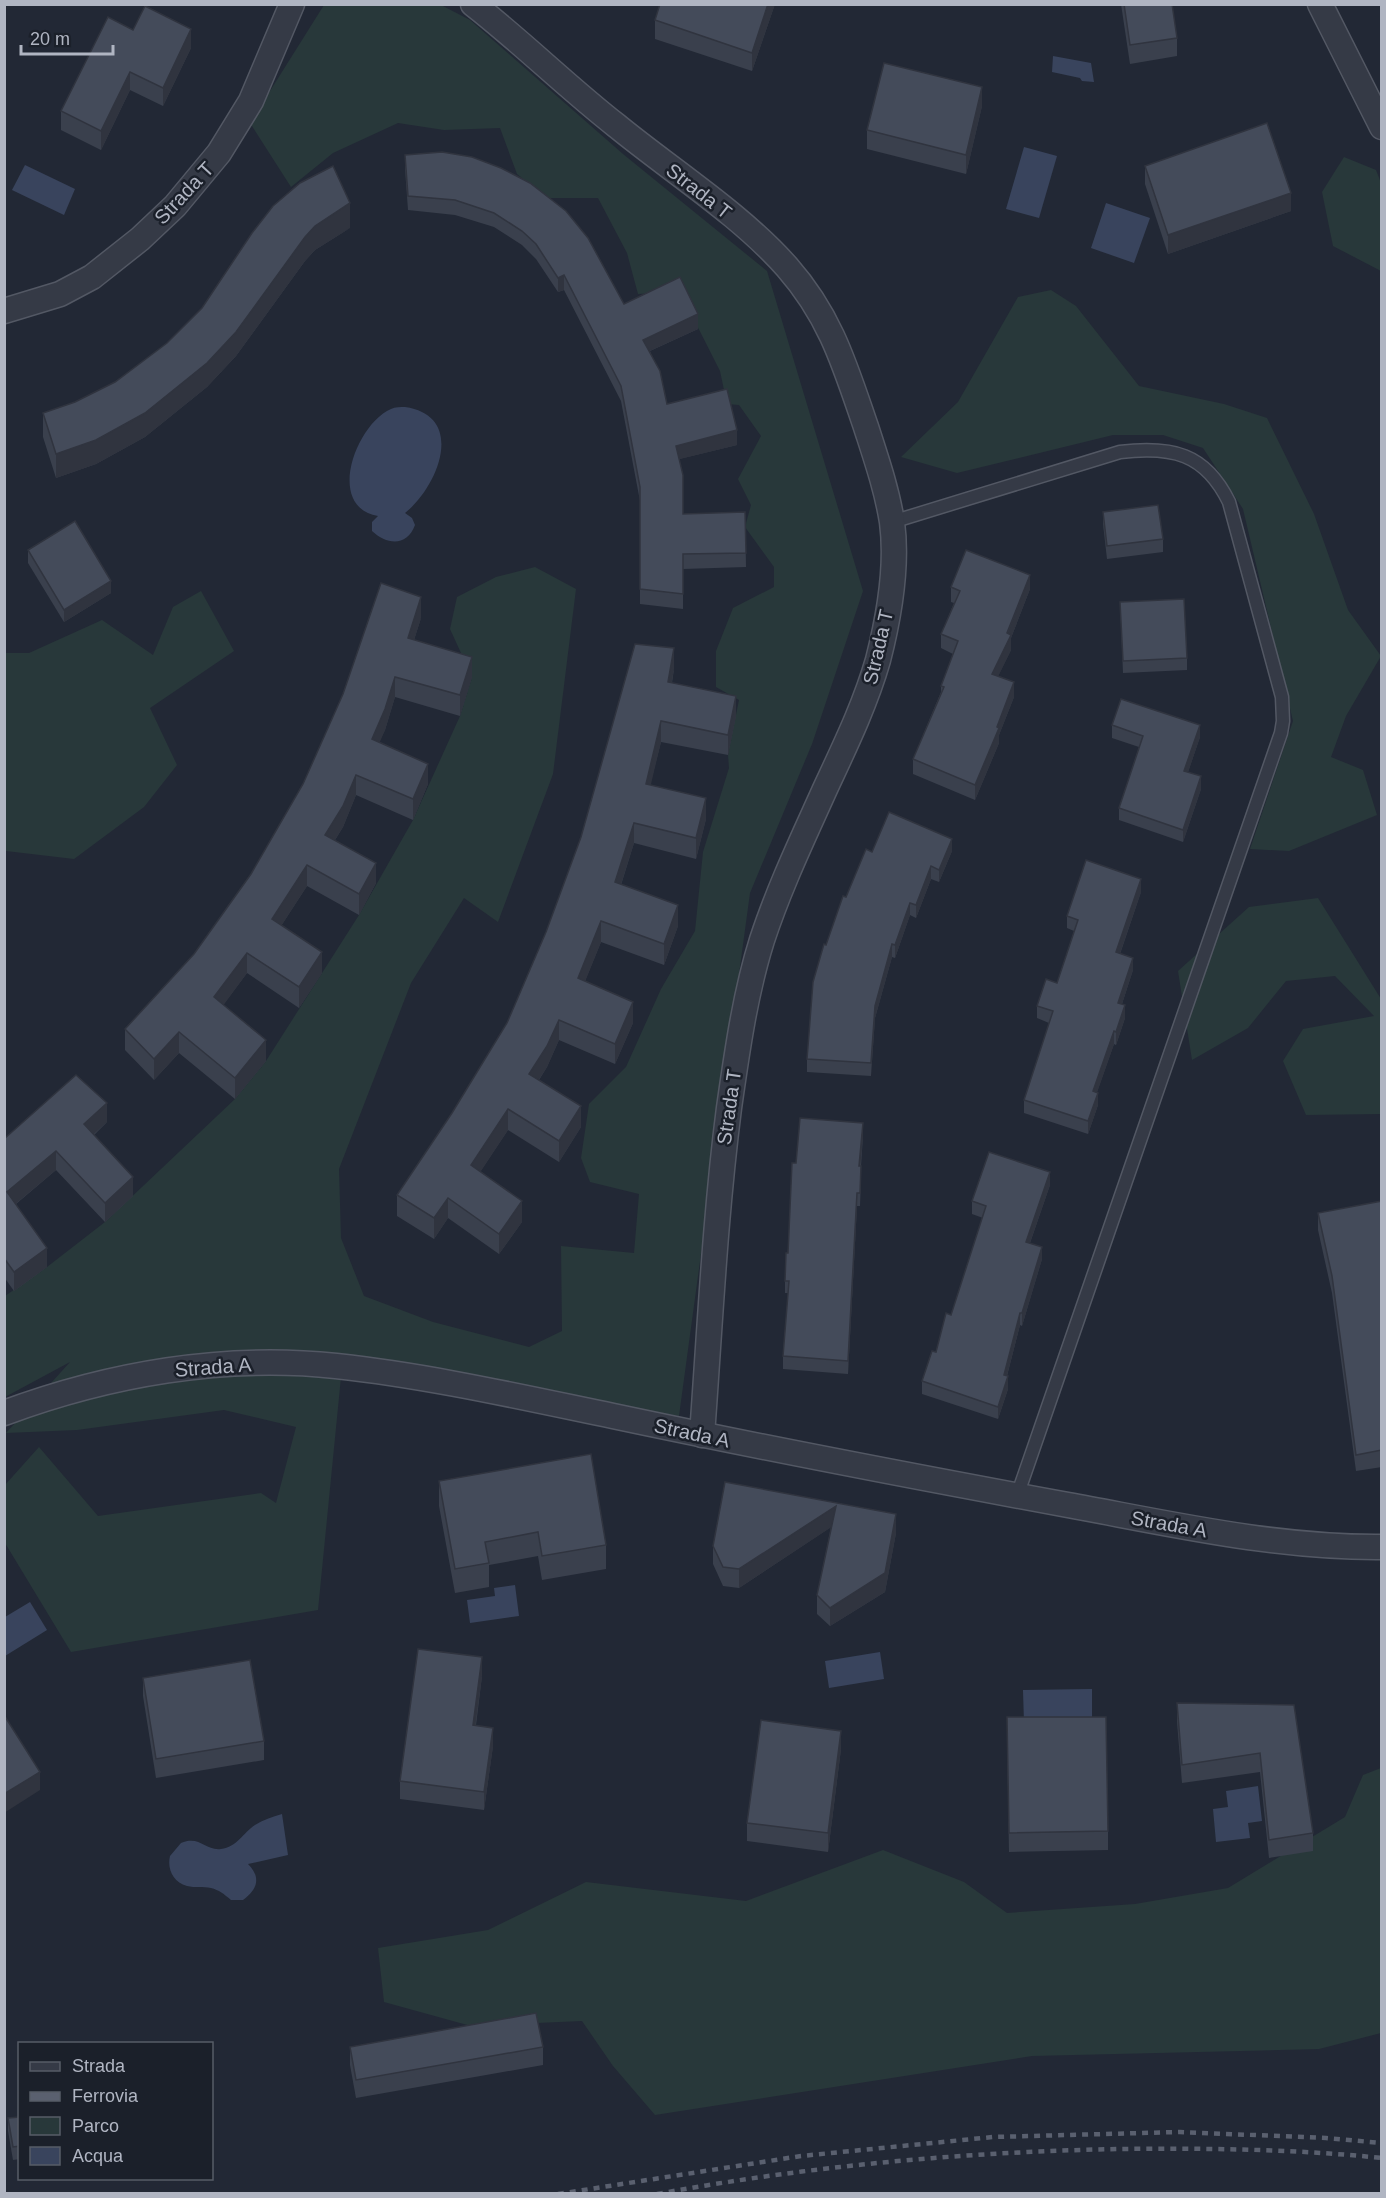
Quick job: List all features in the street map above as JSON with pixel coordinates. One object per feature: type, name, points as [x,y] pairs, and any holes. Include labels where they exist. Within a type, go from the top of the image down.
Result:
[{"type":"street","name":"Strada T","points":[[4,311],[60,294],[92,277],[140,239],[175,206],[219,153],[252,101],[292,4]]},
{"type":"street","name":"Strada T","points":[[473,4],[515,37],[612,123],[738,221],[768,247],[789,270],[826,321],[839,349],[877,461],[892,522],[893,568],[888,609],[870,688],[762,940],[738,1042],[719,1182],[702,1435]]},
{"type":"street","points":[[1320,4],[1382,127]]},
{"type":"street","name":"Strada A","points":[[4,1413],[77,1389],[140,1375],[205,1366],[287,1364],[333,1366],[448,1382],[822,1460],[1220,1533],[1287,1543],[1382,1547]]},
{"type":"lane","points":[[892,522],[1120,452],[1151,449],[1186,456],[1200,463],[1210,472],[1229,502],[1282,697],[1281,733],[1017,1496]]},
{"type":"green space","points":[[324,5],[441,5],[470,20],[623,154],[767,271],[863,591],[812,744],[750,893],[679,1416],[343,1357],[318,1610],[71,1652],[5,1543],[5,1485],[39,1447],[98,1516],[261,1493],[276,1503],[296,1427],[224,1410],[77,1430],[6,1433],[70,1362],[5,1397],[5,1296],[105,1222],[235,1099],[266,1061],[359,915],[413,820],[460,716],[472,677],[450,629],[457,597],[496,577],[535,567],[576,589],[553,774],[498,922],[464,898],[411,983],[339,1169],[341,1238],[364,1296],[433,1322],[529,1347],[562,1331],[561,1246],[634,1253],[639,1194],[590,1182],[581,1158],[589,1104],[626,1067],[661,989],[695,931],[703,852],[729,768],[728,755],[739,700],[716,687],[716,651],[733,608],[774,587],[774,567],[745,527],[751,505],[738,479],[761,436],[739,405],[727,404],[720,371],[680,292],[638,294],[627,253],[598,198],[546,198],[517,174],[500,128],[444,130],[398,123],[333,153],[291,187],[250,123]]},
{"type":"green space","points":[[1344,157],[1376,170],[1381,183],[1381,271],[1333,246],[1322,192]]},
{"type":"green space","points":[[1051,290],[1076,306],[1139,386],[1224,404],[1267,418],[1314,514],[1348,610],[1381,656],[1346,716],[1331,757],[1363,770],[1377,815],[1289,851],[1250,849],[1293,721],[1243,509],[1203,448],[1163,435],[1113,435],[957,473],[901,457],[958,402],[1018,297]]},
{"type":"green space","points":[[201,591],[234,651],[150,708],[177,765],[144,807],[74,859],[6,851],[5,653],[29,653],[102,620],[153,655],[173,607]]},
{"type":"green space","points":[[1318,898],[1381,999],[1381,1114],[1306,1115],[1283,1061],[1303,1029],[1374,1016],[1335,976],[1286,981],[1248,1028],[1192,1060],[1178,971],[1249,907]]},
{"type":"green space","points":[[1381,1768],[1381,2033],[1319,2049],[1032,2056],[655,2115],[613,2066],[582,2021],[471,2026],[384,2002],[378,1948],[488,1930],[586,1882],[746,1901],[883,1850],[964,1882],[1007,1913],[1135,1904],[1228,1888],[1345,1817],[1363,1775]]},
{"type":"water","points":[[1053,56],[1091,63],[1094,82],[1082,81],[1080,78],[1052,72]]},
{"type":"water","points":[[1024,147],[1057,156],[1039,218],[1006,209]]},
{"type":"water","points":[[25,165],[75,189],[64,215],[12,190]]},
{"type":"water","points":[[1106,203],[1150,218],[1134,263],[1091,248]]},
{"type":"water","points":[[405,407],[424,413],[436,424],[441,438],[441,454],[428,487],[405,513],[412,518],[415,525],[407,537],[396,542],[384,539],[372,531],[372,522],[378,516],[362,509],[353,498],[350,482],[352,465],[358,447],[367,431],[378,418],[393,408]]},
{"type":"water","points":[[515,1585],[519,1616],[470,1623],[467,1600],[495,1596],[494,1588]]},
{"type":"water","points":[[30,1602],[47,1630],[5,1656],[5,1617]]},
{"type":"water","points":[[880,1652],[884,1679],[829,1688],[825,1661]]},
{"type":"water","points":[[1092,1689],[1092,1721],[1024,1723],[1023,1690]]},
{"type":"water","points":[[1258,1786],[1262,1821],[1248,1823],[1250,1838],[1216,1842],[1213,1809],[1228,1807],[1226,1791]]},
{"type":"water","points":[[282,1814],[288,1855],[248,1864],[255,1874],[256,1883],[252,1892],[243,1900],[231,1900],[211,1888],[187,1886],[172,1874],[169,1866],[170,1856],[181,1843],[193,1841],[215,1849],[227,1848],[236,1843],[255,1825]]},
{"type":"building","points":[[660,4],[768,4],[752,53],[655,20]]},
{"type":"building","points":[[1124,4],[1172,4],[1177,38],[1130,45]]},
{"type":"building","points":[[145,6],[191,29],[163,88],[130,72],[101,131],[61,111],[108,17],[133,30]]},
{"type":"building","points":[[884,63],[982,87],[966,155],[867,130]]},
{"type":"building","points":[[1267,123],[1291,193],[1168,235],[1145,166]]},
{"type":"building","points":[[442,152],[472,157],[501,168],[530,183],[566,211],[588,238],[624,304],[680,277],[698,314],[643,340],[660,371],[667,404],[727,389],[737,430],[676,446],[683,475],[683,514],[745,512],[746,553],[683,554],[683,594],[640,589],[640,487],[621,386],[564,275],[558,278],[536,244],[522,231],[494,213],[455,200],[408,196],[405,155]]},
{"type":"building","points":[[333,166],[350,203],[315,226],[305,237],[236,332],[207,363],[145,413],[96,440],[56,454],[43,413],[75,402],[115,382],[167,343],[202,308],[252,233],[273,206],[300,183]]},
{"type":"building","points":[[1158,505],[1163,539],[1107,546],[1103,512]]},
{"type":"building","points":[[75,521],[111,581],[64,610],[28,550]]},
{"type":"building","points":[[966,550],[1030,575],[1007,633],[1011,635],[992,674],[1014,682],[997,727],[999,728],[975,785],[913,759],[944,687],[941,686],[958,641],[941,634],[960,591],[951,587]]},
{"type":"building","points":[[381,583],[421,597],[408,638],[472,657],[460,695],[395,677],[372,739],[428,764],[413,799],[356,775],[343,806],[325,835],[376,863],[359,894],[307,865],[272,919],[322,952],[299,987],[247,953],[214,997],[266,1040],[235,1078],[179,1032],[154,1059],[125,1029],[194,954],[251,874],[303,784],[343,694]]},
{"type":"building","points":[[1184,599],[1187,658],[1123,661],[1120,602]]},
{"type":"building","points":[[635,644],[674,648],[668,682],[736,696],[728,735],[661,721],[646,784],[706,798],[696,838],[634,823],[615,882],[678,905],[664,944],[601,921],[578,978],[633,1002],[615,1044],[559,1020],[547,1046],[529,1074],[581,1106],[559,1141],[508,1109],[471,1165],[522,1201],[499,1234],[448,1198],[434,1218],[397,1195],[452,1113],[507,1023],[546,932],[581,837]]},
{"type":"building","points":[[1121,699],[1200,725],[1184,771],[1201,776],[1183,830],[1119,808],[1143,736],[1112,725]]},
{"type":"building","points":[[889,812],[952,839],[939,870],[931,866],[916,905],[910,903],[895,945],[892,944],[875,1006],[871,1063],[807,1059],[813,982],[824,944],[826,945],[843,896],[846,897],[866,849],[872,852]]},
{"type":"building","points":[[1086,860],[1141,879],[1116,952],[1133,958],[1118,1003],[1125,1005],[1093,1091],[1098,1093],[1088,1121],[1024,1100],[1053,1011],[1037,1006],[1046,979],[1057,983],[1078,920],[1067,916]]},
{"type":"building","points":[[76,1075],[107,1103],[84,1124],[133,1177],[105,1203],[56,1151],[7,1192],[47,1248],[14,1272],[4,1258],[4,1139]]},
{"type":"building","points":[[800,1118],[863,1123],[848,1361],[783,1356],[789,1281],[785,1281],[792,1163],[796,1163]]},
{"type":"building","points":[[989,1152],[1050,1172],[1026,1242],[1042,1247],[1022,1313],[1020,1313],[1004,1375],[1008,1376],[998,1407],[922,1381],[932,1351],[936,1352],[946,1313],[951,1315],[986,1206],[972,1201]]},
{"type":"building","points":[[1382,1201],[1382,1450],[1356,1455],[1332,1276],[1318,1213]]},
{"type":"building","points":[[591,1454],[606,1545],[542,1556],[538,1532],[485,1542],[489,1563],[455,1569],[439,1481]]},
{"type":"building","points":[[725,1482],[896,1514],[885,1573],[830,1608],[817,1595],[836,1506],[739,1569],[723,1567],[713,1546]]},
{"type":"building","points":[[418,1649],[482,1657],[473,1725],[493,1728],[484,1792],[400,1781]]},
{"type":"building","points":[[250,1660],[264,1741],[156,1759],[143,1678]]},
{"type":"building","points":[[1177,1703],[1294,1705],[1313,1833],[1269,1840],[1260,1753],[1182,1765]]},
{"type":"building","points":[[4,1715],[40,1772],[4,1794]]},
{"type":"building","points":[[1007,1717],[1106,1717],[1108,1831],[1009,1833]]},
{"type":"building","points":[[761,1720],[841,1731],[828,1833],[747,1823]]},
{"type":"building","points":[[536,2013],[543,2047],[356,2080],[350,2047]]},
{"type":"building","points":[[18,2117],[18,2146],[13,2147],[8,2118]]},
{"type":"railway","points":[[558,2194],[801,2156],[993,2137],[1180,2132],[1326,2138],[1382,2143]]},
{"type":"railway","points":[[657,2194],[829,2168],[1002,2153],[1118,2149],[1217,2149],[1382,2158]]}]
